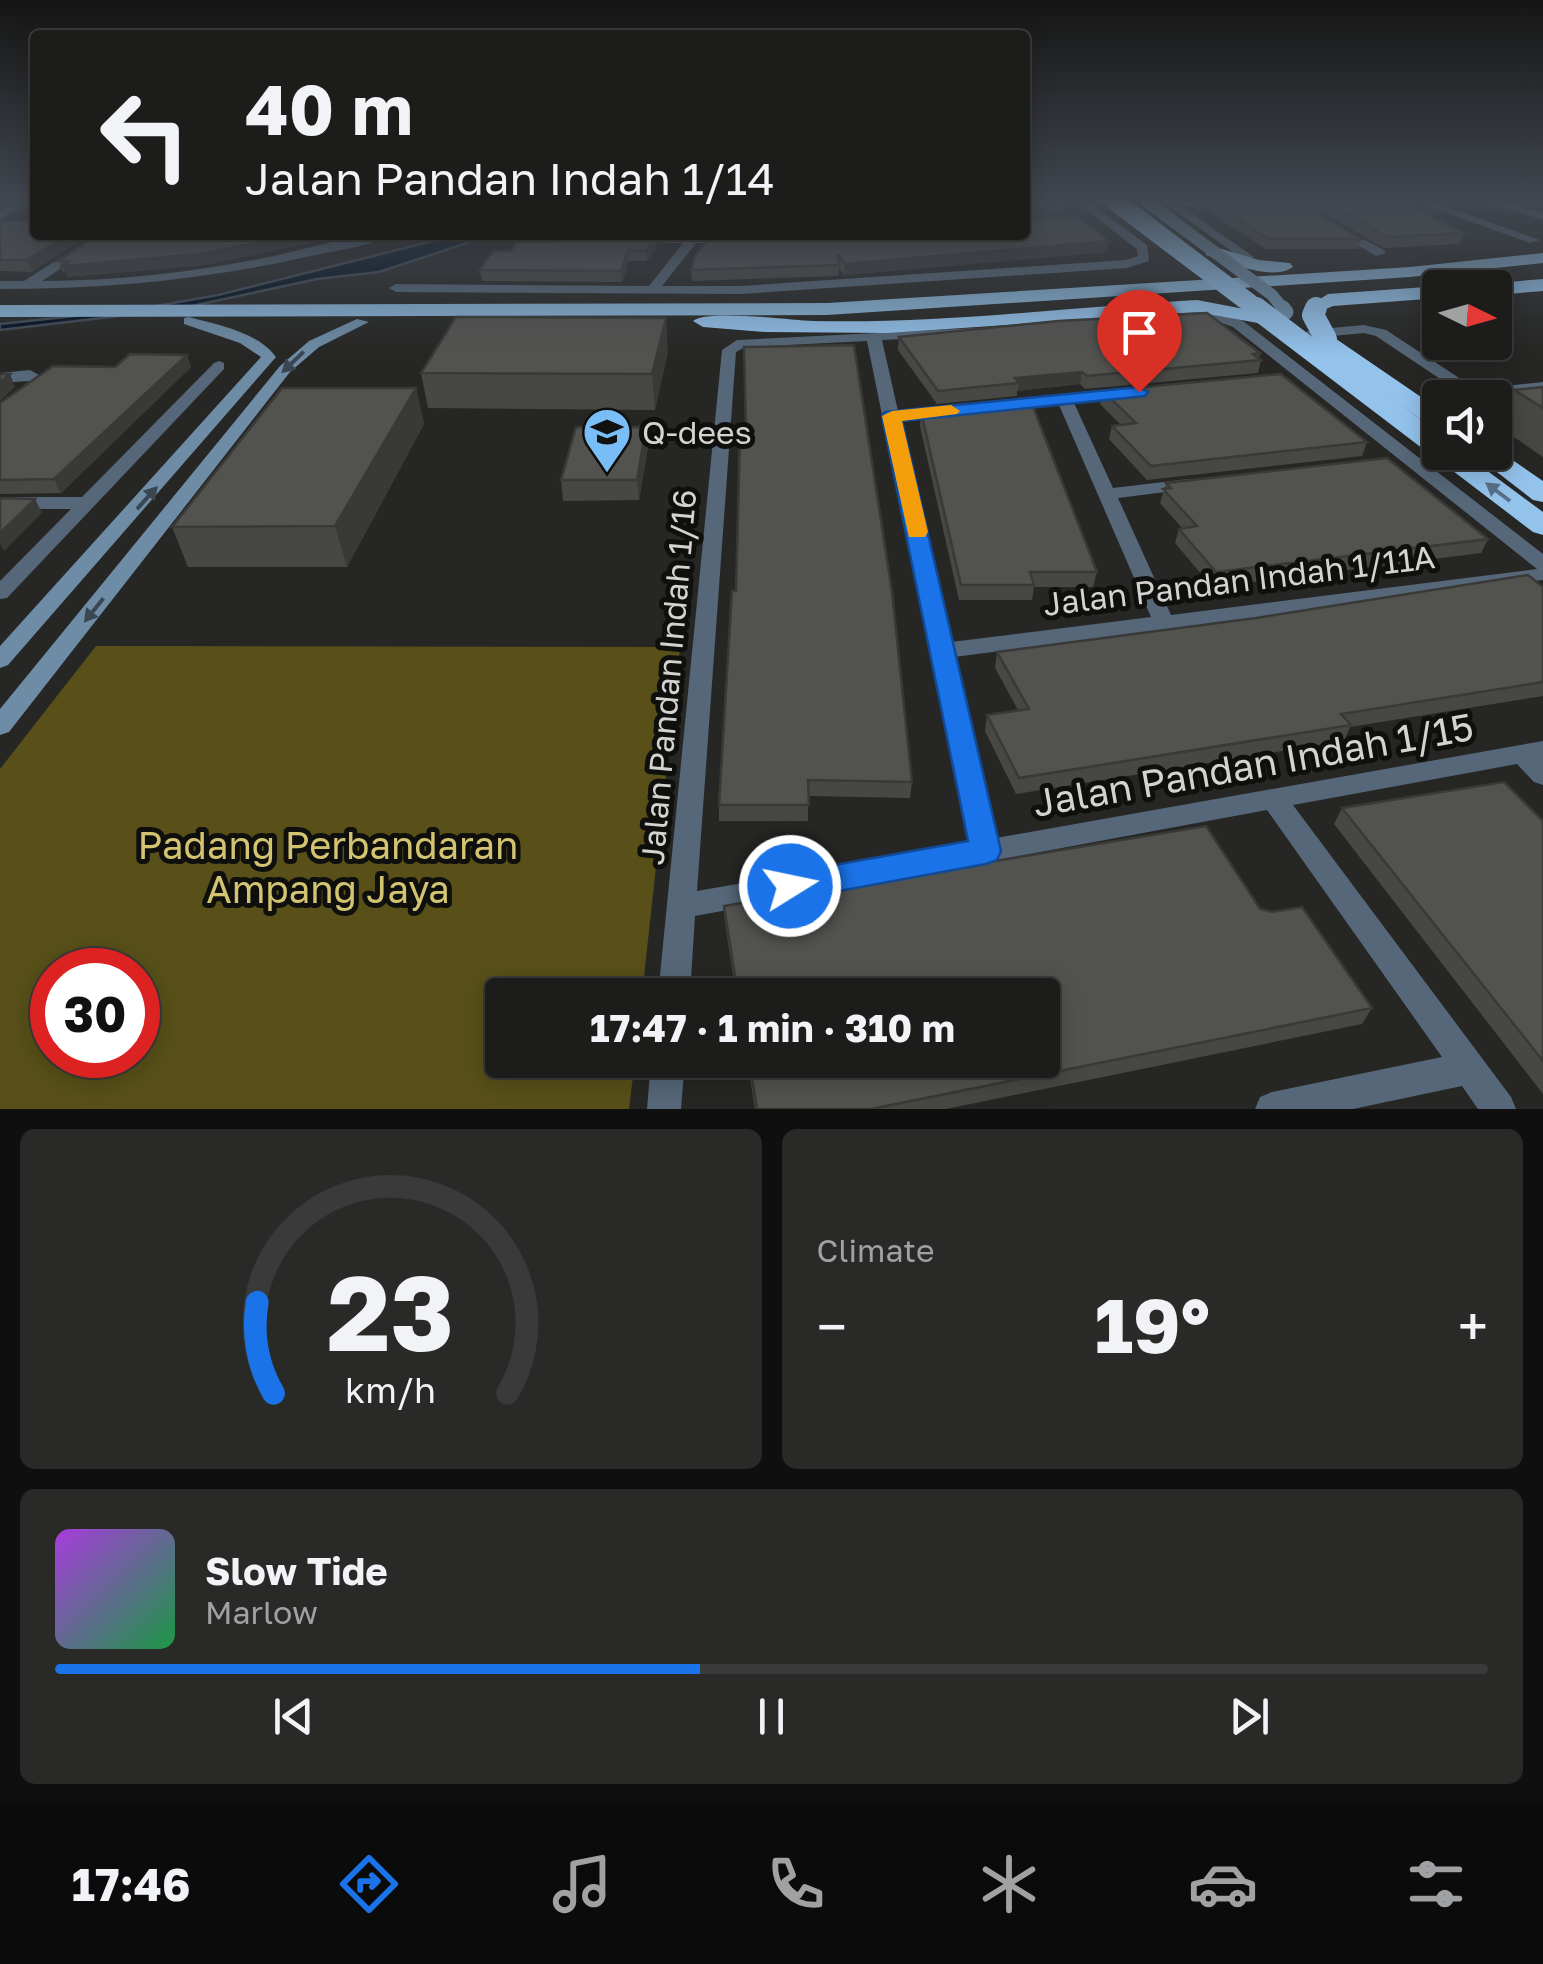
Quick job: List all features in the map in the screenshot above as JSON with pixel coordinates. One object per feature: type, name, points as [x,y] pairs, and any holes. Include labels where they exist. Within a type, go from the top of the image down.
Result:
[{"type":"highway","points":[[1200,253],[1259,297],[1271,323]]},
{"type":"highway","points":[[1212,253],[1277,268],[1511,253]]},
{"type":"highway","points":[[0,312],[303,311],[703,317],[1410,272],[1527,253]]},
{"type":"highway","points":[[1512,274],[1536,253]]},
{"type":"highway","points":[[1216,255],[1271,323],[1422,434]]},
{"type":"highway","points":[[703,317],[796,298],[1120,281],[1170,272],[1178,266],[1176,260]]},
{"type":"highway","points":[[1512,284],[1543,286]]},
{"type":"highway","points":[[0,321],[362,322],[926,314],[1422,287]]},
{"type":"highway","points":[[1326,339],[1314,315],[1317,307],[1328,300],[1422,293]]},
{"type":"highway","points":[[703,317],[780,330],[1215,307],[1326,339],[1422,409]]},
{"type":"highway","points":[[1512,455],[1543,477]]},
{"type":"highway","points":[[1469,470],[1543,526]]},
{"type":"highway","points":[[1509,470],[1543,494]]},
{"type":"main road","points":[[1167,253],[1176,260],[1216,255]]},
{"type":"main road","points":[[0,660],[270,357],[256,343],[189,321]]},
{"type":"main road","points":[[4,720],[285,369],[314,344],[362,322]]},
{"type":"street","points":[[28,285],[77,253]]},
{"type":"street","points":[[0,285],[98,286],[182,278],[300,253]]},
{"type":"street","points":[[652,290],[682,253]]},
{"type":"street","points":[[396,288],[816,287],[1127,264],[1144,258],[1143,253]]},
{"type":"street","points":[[1193,253],[1248,257]]},
{"type":"street","points":[[986,851],[874,338],[1201,314],[1228,320],[1381,332],[1450,380]]},
{"type":"street","points":[[1271,323],[1305,376],[1543,564]]},
{"type":"street","name":"Jalan Pandan Indah 1/16","points":[[682,906],[729,350],[742,343],[874,338]]},
{"type":"street","points":[[0,593],[220,366]]},
{"type":"street","points":[[0,378],[30,375],[40,380],[0,412]]},
{"type":"street","points":[[1270,379],[1305,376]]},
{"type":"street","points":[[1512,391],[1543,387]]},
{"type":"street","points":[[892,416],[1139,392]]},
{"type":"street","points":[[1064,399],[1164,622]]},
{"type":"street","points":[[1372,463],[1411,459]]},
{"type":"street","points":[[1106,494],[1201,483]]},
{"type":"street","points":[[0,502],[88,503]]},
{"type":"street","name":"Jalan Pandan Indah 1/11A","points":[[942,651],[1543,574]]},
{"type":"street","points":[[1532,752],[1543,775]]},
{"type":"street","name":"Jalan Pandan Indah 1/15","points":[[682,906],[1532,752]]},
{"type":"street","points":[[1274,799],[1499,1109]]},
{"type":"street","points":[[676,978],[682,906]]},
{"type":"street","points":[[1272,1109],[1469,1068]]},
{"type":"street","points":[[664,1109],[667,1078]]},
{"type":"green space","name":"Padang Perbandaran Ampang Jaya","points":[[96,646],[680,647],[644,978],[485,978],[485,1078],[633,1078],[629,1109],[0,1109],[0,769]]},
{"type":"water","points":[[386,253],[437,253],[379,272],[317,279],[178,309],[0,330],[0,324],[139,309],[218,295]]},
{"type":"building","points":[[0,253],[39,253],[27,260],[0,260]]},
{"type":"building","points":[[71,253],[207,253],[63,266],[70,261],[58,261]]},
{"type":"building","points":[[492,253],[627,253],[621,271],[480,270]]},
{"type":"building","points":[[698,253],[974,253],[845,264],[837,254],[839,265],[691,270]]},
{"type":"building","points":[[1207,313],[1260,353],[1253,354],[1261,360],[1087,376],[1082,372],[1015,378],[1019,383],[938,391],[899,337],[1058,321]]},
{"type":"building","points":[[456,317],[666,318],[652,374],[421,373]]},
{"type":"building","points":[[854,345],[892,592],[912,782],[808,780],[809,805],[719,805],[732,591],[736,591],[740,434],[746,434],[744,347]]},
{"type":"building","points":[[130,354],[187,355],[54,479],[0,480],[0,403],[53,366],[115,367]]},
{"type":"building","points":[[1281,374],[1367,442],[1151,466],[1112,426],[1136,423],[1103,391]]},
{"type":"building","points":[[1543,387],[1543,408],[1514,390]]},
{"type":"building","points":[[282,388],[416,388],[335,526],[172,527]]},
{"type":"building","points":[[1030,399],[1097,572],[1030,572],[1034,585],[961,585],[921,412],[954,412],[949,406]]},
{"type":"building","points":[[576,427],[646,427],[637,480],[561,480]]},
{"type":"building","points":[[1387,458],[1488,539],[1216,572],[1179,529],[1197,526],[1163,489],[1171,488],[1166,483]]},
{"type":"building","points":[[0,498],[35,499],[0,533]]},
{"type":"building","points":[[1528,575],[1543,587],[1543,682],[1341,714],[1351,725],[1019,778],[987,715],[1029,709],[997,652],[1256,618]]},
{"type":"building","points":[[1504,782],[1543,821],[1543,1061],[1342,808]]},
{"type":"building","points":[[1206,826],[1260,909],[1272,912],[1302,907],[1372,1008],[1060,1071],[1060,978],[735,978],[724,906]]},
{"type":"building","points":[[752,1078],[1025,1078],[871,1109],[757,1109]]},
{"type":"slow traffic","points":[[917,532],[892,416],[951,411]]},
{"type":"place","name":"Q-dees","points":[[607,474]]},
{"type":"route","points":[[790,886],[986,851],[892,416],[1139,392]]}]
